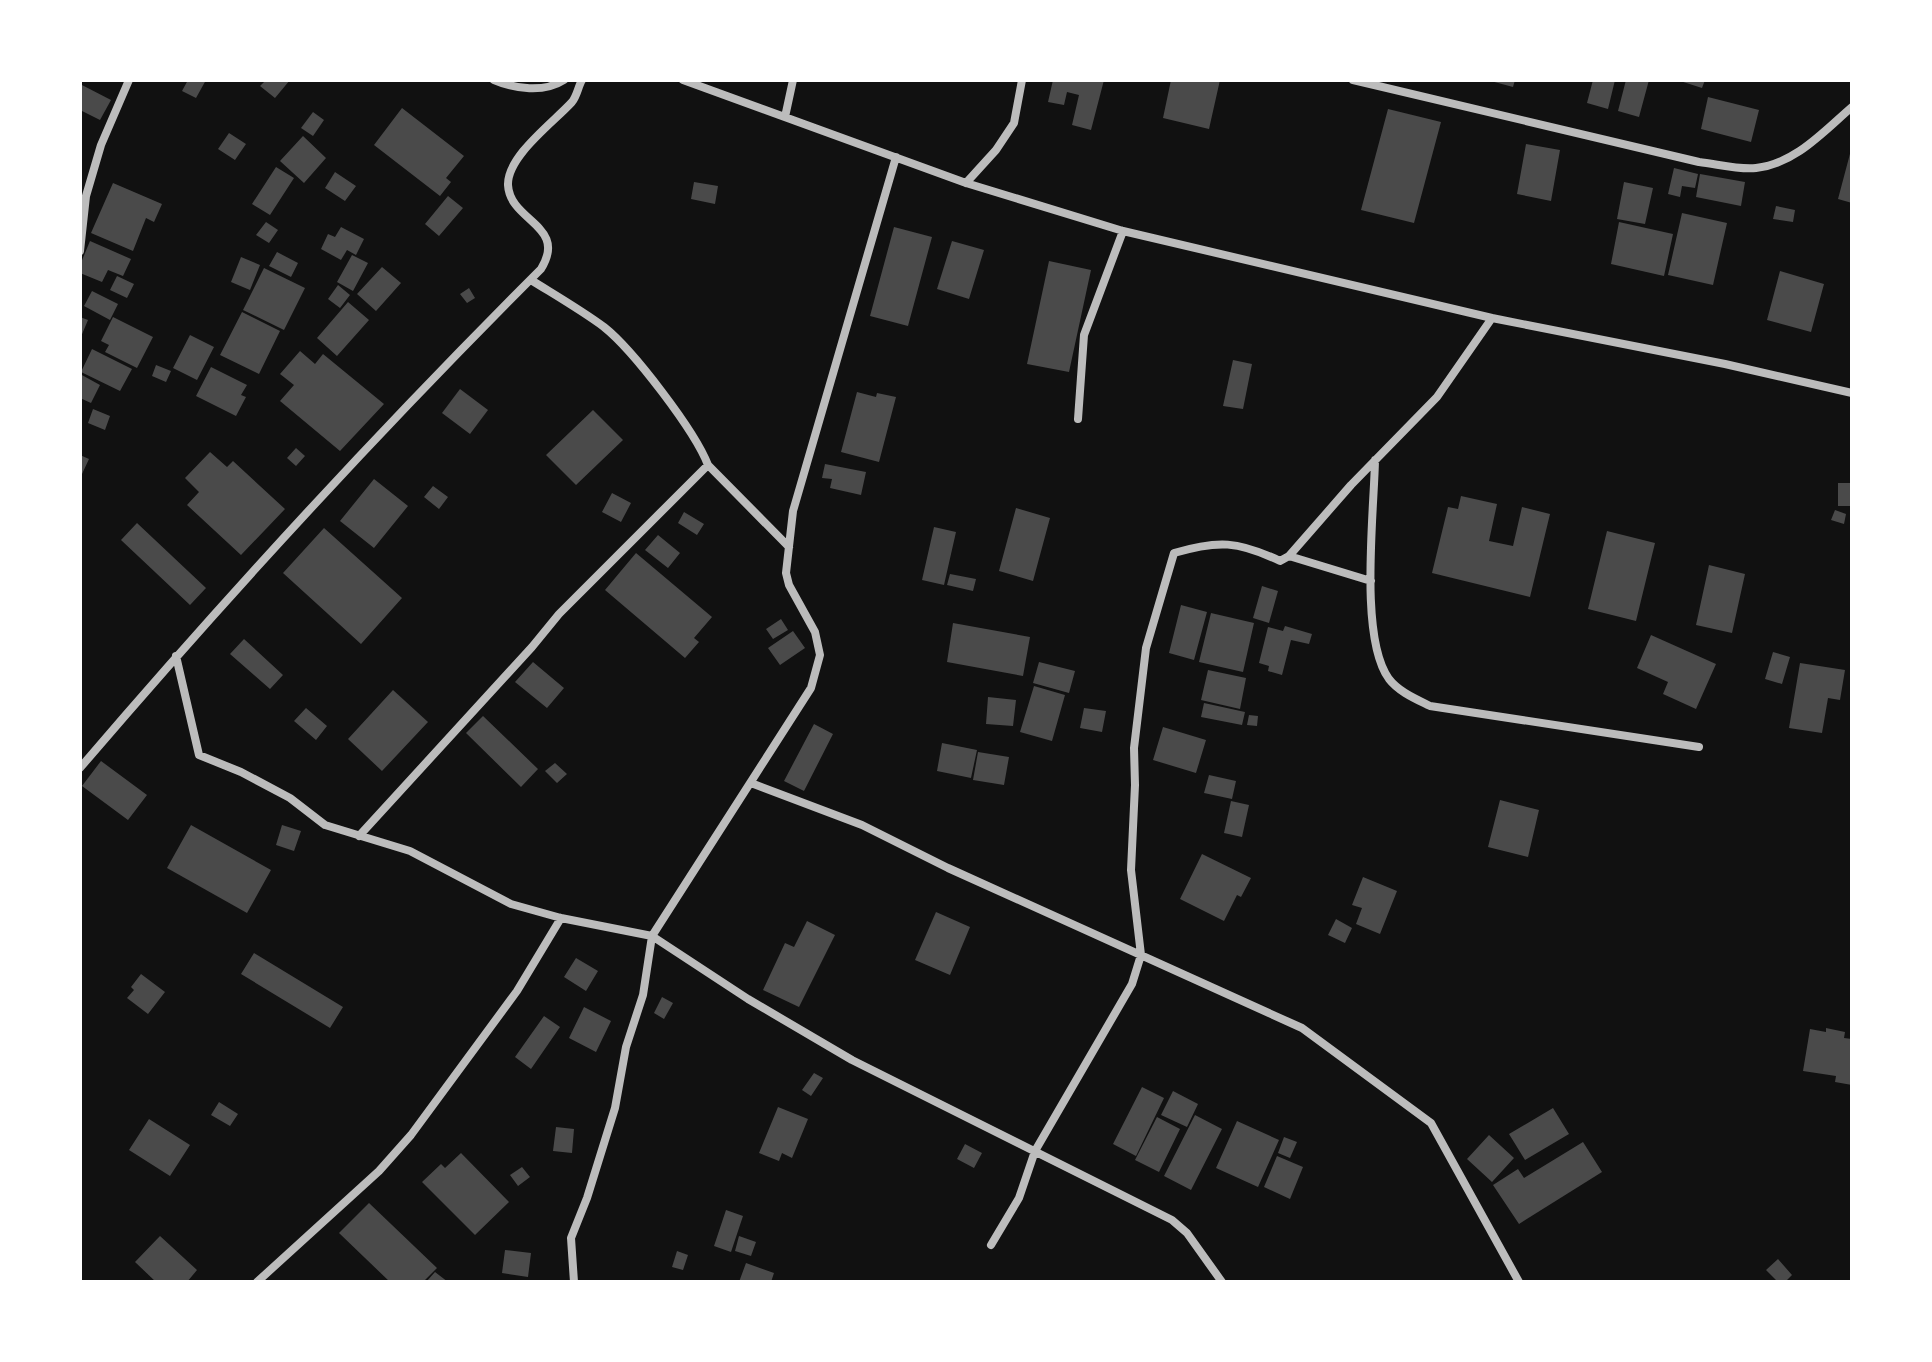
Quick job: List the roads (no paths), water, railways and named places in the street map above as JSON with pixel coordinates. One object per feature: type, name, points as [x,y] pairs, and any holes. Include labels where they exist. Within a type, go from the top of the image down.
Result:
[{"type":"street","points":[[80,251],[86,196],[93,170],[129,80]]},
{"type":"street","points":[[494,80],[505,85],[529,88],[553,87],[564,80]]},
{"type":"street","points":[[80,768],[176,656],[397,418],[541,269],[548,255],[546,236],[512,199],[508,185],[510,174],[538,135],[575,99],[582,80]]},
{"type":"street","points":[[683,80],[966,183],[1123,231],[1492,318],[1725,364],[1852,393]]},
{"type":"street","points":[[785,117],[793,80]]},
{"type":"street","points":[[966,183],[996,150],[1014,123],[1022,80]]},
{"type":"street","points":[[1353,80],[1699,162],[1755,169],[1783,161],[1810,144],[1852,107]]},
{"type":"street","points":[[574,1282],[571,1238],[615,1108],[626,1047],[643,995],[652,936],[811,688],[820,655],[815,632],[789,585],[786,573],[793,511],[896,157]]},
{"type":"street","points":[[1078,419],[1084,335],[1123,231]]},
{"type":"street","points":[[531,280],[605,328],[644,370],[702,448],[708,465],[789,547]]},
{"type":"street","points":[[991,1245],[1019,1198],[1035,1151],[1132,984],[1141,955],[1131,870],[1134,748],[1146,648],[1174,553],[1202,545],[1247,546],[1280,561],[1289,556],[1375,459],[1437,397],[1492,318]]},
{"type":"street","points":[[1375,459],[1370,615],[1375,644],[1389,679],[1406,694],[1430,706],[1699,747]]},
{"type":"street","points":[[359,836],[559,614],[708,465]]},
{"type":"street","points":[[1289,556],[1371,581]]},
{"type":"street","points":[[176,656],[199,755],[241,772],[290,798],[325,825],[410,851],[511,904],[561,918],[652,936],[748,999],[852,1060],[1172,1220],[1187,1233],[1222,1282]]},
{"type":"street","points":[[751,783],[862,825],[948,868],[1302,1028],[1431,1123],[1519,1282]]},
{"type":"street","points":[[257,1282],[379,1171],[411,1135],[517,991],[561,918]]}]
